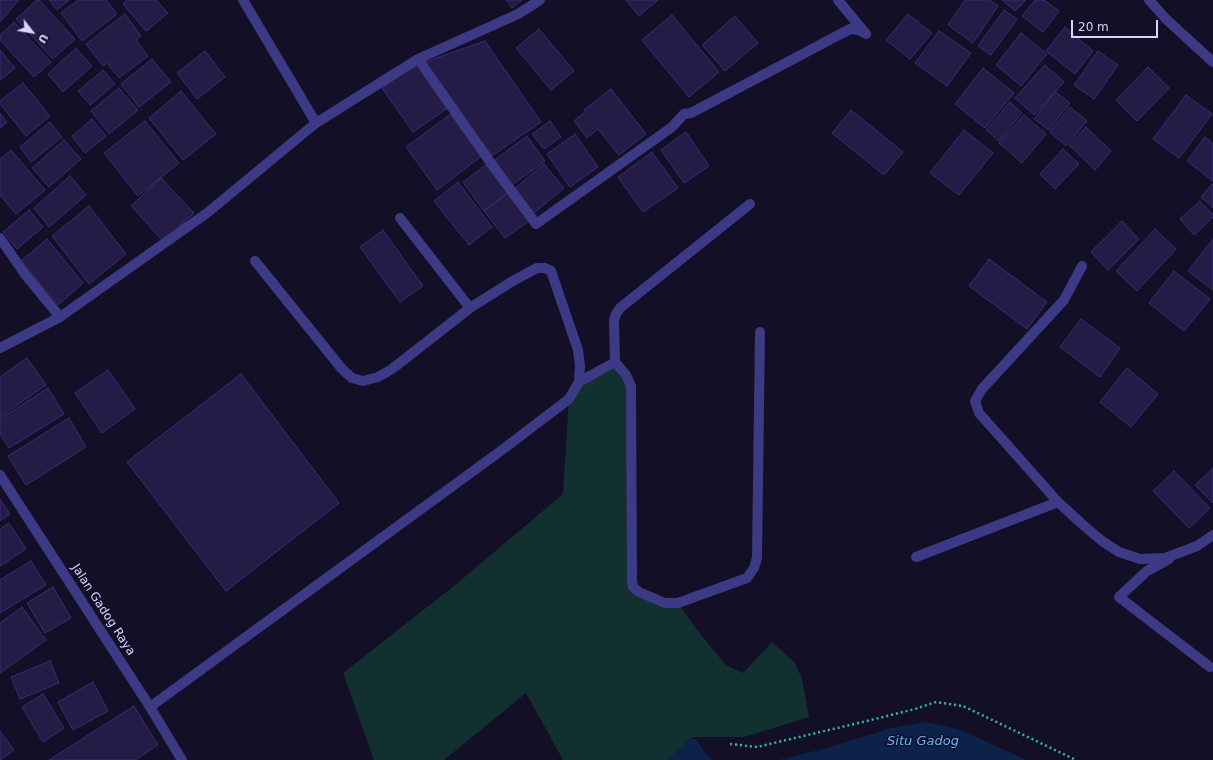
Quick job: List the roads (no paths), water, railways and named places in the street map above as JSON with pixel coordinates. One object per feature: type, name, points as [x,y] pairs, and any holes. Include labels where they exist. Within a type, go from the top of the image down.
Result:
[{"type":"street","points":[[243,0],[316,123]]},
{"type":"street","points":[[0,348],[60,317],[207,213],[316,123],[418,59],[518,14],[540,0]]},
{"type":"street","points":[[418,59],[490,162],[536,224],[672,127],[684,114],[691,113],[850,29],[859,30],[866,34],[838,0]]},
{"type":"street","points":[[1149,0],[1166,19],[1213,62]]},
{"type":"street","points":[[750,204],[620,308],[614,320],[615,362],[626,375],[630,386],[633,587],[639,592],[665,603],[678,603],[747,578],[754,568],[757,558],[760,332]]},
{"type":"street","points":[[400,218],[470,308]]},
{"type":"street","points":[[0,238],[24,273],[60,317]]},
{"type":"street","points":[[150,707],[502,450],[569,399],[579,382],[580,366],[578,350],[551,271],[545,268],[537,268],[511,282],[470,308],[392,369],[378,377],[363,381],[352,378],[342,369],[255,261]]},
{"type":"street","points":[[1082,266],[1064,300],[982,389],[975,401],[979,413],[1058,502],[1092,532],[1119,552],[1140,560],[1165,558],[1196,546],[1213,534]]},
{"type":"street","points":[[579,382],[615,362]]},
{"type":"street","name":"Jalan Gadog Raya","points":[[0,475],[150,707],[180,759]]},
{"type":"street","points":[[916,557],[1058,502]]},
{"type":"street","points":[[1179,553],[1147,571],[1119,597],[1210,668]]},
{"type":"water","name":"Situ Gadog","points":[[924,722],[958,729],[1027,760],[779,760],[823,749],[892,728]]},
{"type":"water","points":[[692,737],[698,741],[704,752],[712,760],[668,760]]}]
